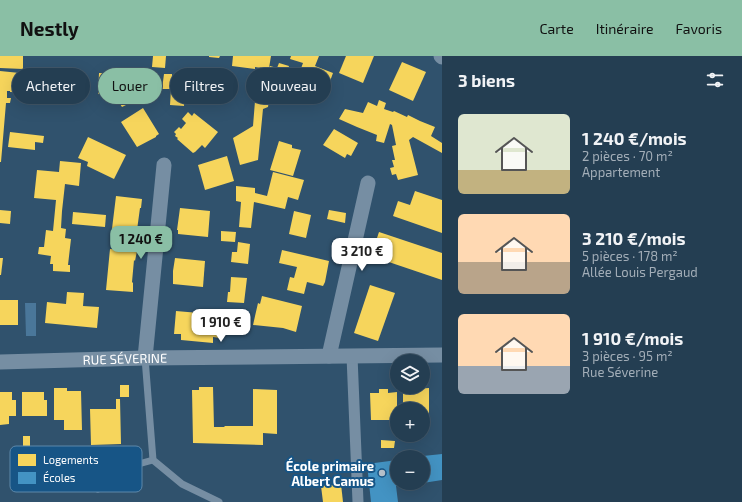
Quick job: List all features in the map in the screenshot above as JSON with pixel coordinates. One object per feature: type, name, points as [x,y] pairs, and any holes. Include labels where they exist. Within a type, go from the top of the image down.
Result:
[{"type":"street","points":[[145,358],[164,165]]},
{"type":"street","points":[[329,356],[368,183]]},
{"type":"street","name":"RUE SÉVERINE","points":[[0,362],[145,358],[442,355]]},
{"type":"street","points":[[352,356],[358,502]]},
{"type":"lane","points":[[145,358],[153,460],[182,484],[219,502]]},
{"type":"lane","points":[[142,463],[153,460]]},
{"type":"water","points":[[25,303],[36,303],[36,336],[26,336]]},
{"type":"building: Logements","points":[[0,56],[23,56],[23,68],[0,68]]},
{"type":"building: Logements","points":[[153,56],[166,56],[165,68],[152,67]]},
{"type":"building: Logements","points":[[209,56],[220,56],[219,58]]},
{"type":"building: Logements","points":[[233,56],[271,56],[269,68],[232,66]]},
{"type":"building: Logements","points":[[291,56],[319,56],[315,66],[320,68],[301,68],[303,63],[290,59]]},
{"type":"building: Logements","points":[[346,56],[374,56],[363,83],[339,73]]},
{"type":"building: Logements","points":[[402,62],[426,72],[413,101],[389,90]]},
{"type":"building: Logements","points":[[279,63],[289,66],[288,68],[277,68]]},
{"type":"building: Logements","points":[[0,71],[12,72],[12,92],[7,91],[7,98],[11,98],[10,103],[6,103],[0,162]]},
{"type":"building: Logements","points":[[164,74],[170,74],[170,89],[162,89]]},
{"type":"building: Logements","points":[[379,100],[386,103],[384,109],[394,111],[407,117],[408,115],[435,127],[431,136],[442,143],[442,153],[413,137],[409,140],[418,175],[398,180],[396,174],[392,175],[390,168],[394,167],[392,160],[395,160],[392,146],[396,145],[392,125],[390,124],[384,143],[376,141],[377,135],[339,119],[345,109],[363,113],[368,102],[377,106]]},
{"type":"building: Logements","points":[[120,104],[125,104],[126,105],[122,107]]},
{"type":"building: Logements","points":[[170,104],[184,104],[184,106]]},
{"type":"building: Logements","points":[[255,104],[268,104],[268,107],[263,109],[258,160],[240,165],[233,138],[253,126]]},
{"type":"building: Logements","points":[[143,108],[159,134],[137,147],[121,122]]},
{"type":"building: Logements","points":[[188,112],[192,116],[194,113],[218,132],[205,148],[202,145],[193,153],[177,139],[178,138],[175,136],[176,134],[174,132],[179,127],[181,129],[186,123],[182,119]]},
{"type":"building: Logements","points":[[334,129],[358,143],[351,156],[347,154],[345,158],[323,145]]},
{"type":"building: Logements","points":[[10,132],[44,136],[43,143],[35,142],[35,150],[8,147]]},
{"type":"building: Logements","points":[[88,137],[126,155],[114,179],[87,166],[88,162],[78,158]]},
{"type":"building: Logements","points":[[279,141],[292,145],[292,148],[301,150],[293,176],[270,170]]},
{"type":"building: Logements","points":[[227,156],[234,181],[205,190],[198,165]]},
{"type":"building: Logements","points":[[60,161],[81,163],[79,186],[65,184],[62,211],[61,228],[66,229],[65,238],[71,239],[68,265],[70,265],[70,272],[53,271],[53,264],[50,264],[51,256],[38,254],[39,247],[44,247],[46,230],[53,231],[56,200],[34,198],[37,170],[59,172]]},
{"type":"building: Logements","points":[[273,172],[304,180],[298,200],[288,197],[285,209],[254,202],[251,228],[239,227],[241,202],[236,201],[236,186],[255,188],[255,193],[267,196]]},
{"type":"building: Logements","points":[[415,191],[442,200],[442,233],[393,216],[398,201],[410,205]]},
{"type":"building: Logements","points":[[116,196],[142,199],[137,239],[111,237]]},
{"type":"building: Logements","points":[[180,208],[210,211],[208,237],[178,234],[177,230]]},
{"type":"building: Logements","points":[[0,210],[11,211],[10,224],[0,223]]},
{"type":"building: Logements","points":[[329,210],[346,213],[345,223],[327,219]]},
{"type":"building: Logements","points":[[294,211],[311,215],[306,238],[289,234]]},
{"type":"building: Logements","points":[[73,212],[106,215],[105,227],[72,224]]},
{"type":"building: Logements","points":[[221,231],[236,232],[235,242],[221,241]]},
{"type":"building: Logements","points":[[379,232],[442,253],[442,280],[371,256]]},
{"type":"building: Logements","points":[[238,242],[250,244],[248,264],[231,262],[232,252],[237,252]]},
{"type":"building: Logements","points":[[110,249],[137,251],[135,261],[134,260],[132,282],[133,292],[106,290]]},
{"type":"building: Logements","points":[[282,250],[329,261],[323,286],[307,282],[304,294],[287,290],[290,277],[294,278],[297,267],[279,263]]},
{"type":"building: Logements","points":[[0,258],[3,258],[1,275],[0,275]]},
{"type":"building: Logements","points":[[175,258],[205,261],[203,287],[173,284]]},
{"type":"building: Logements","points":[[231,277],[247,278],[244,303],[227,302],[228,292],[230,292]]},
{"type":"building: Logements","points":[[370,285],[395,293],[378,341],[354,333]]},
{"type":"building: Logements","points":[[67,292],[84,293],[83,306],[99,307],[97,328],[45,323],[47,302],[66,304]]},
{"type":"building: Logements","points":[[262,296],[302,306],[296,332],[283,328],[253,325],[258,303],[260,304]]},
{"type":"building: Logements","points":[[0,300],[18,300],[18,325],[0,325]]},
{"type":"building: Logements","points":[[176,311],[222,315],[220,338],[213,337],[213,343],[181,340],[181,334],[174,334]]},
{"type":"building: Logements","points":[[120,385],[129,385],[129,397],[120,397]]},
{"type":"building: Logements","points":[[199,387],[213,387],[214,427],[253,426],[253,389],[277,390],[277,434],[263,433],[263,445],[193,443],[192,390],[199,390]]},
{"type":"building: Logements","points":[[54,388],[67,388],[67,391],[81,391],[82,430],[64,430],[64,420],[54,420]]},
{"type":"building: Logements","points":[[379,389],[388,389],[388,393],[397,394],[397,402],[390,402],[390,420],[371,420],[370,393],[379,393]]},
{"type":"building: Logements","points":[[0,392],[12,392],[12,400],[16,400],[16,416],[9,416],[9,424],[0,425]]},
{"type":"building: Logements","points":[[22,392],[44,392],[44,400],[47,400],[47,416],[22,416]]},
{"type":"building: Logements","points":[[403,394],[429,394],[429,402],[403,402]]},
{"type":"building: Logements","points":[[116,399],[120,399],[121,444],[91,445],[90,409],[116,409]]},
{"type":"building: Logements","points":[[23,436],[30,436],[30,446],[23,446]]},
{"type":"building: Logements","points":[[381,440],[395,442],[394,448],[381,448]]},
{"type":"building: Logements","points":[[341,484],[343,502],[323,502],[321,486]]},
{"type":"building: Écoles","points":[[442,454],[442,480],[430,482],[430,455]]},
{"type":"building: Écoles","points":[[390,461],[390,490],[396,490],[398,502],[371,502],[367,464]]},
{"type":"place","name":"École primaire Albert Camus","points":[[382,473]]}]
